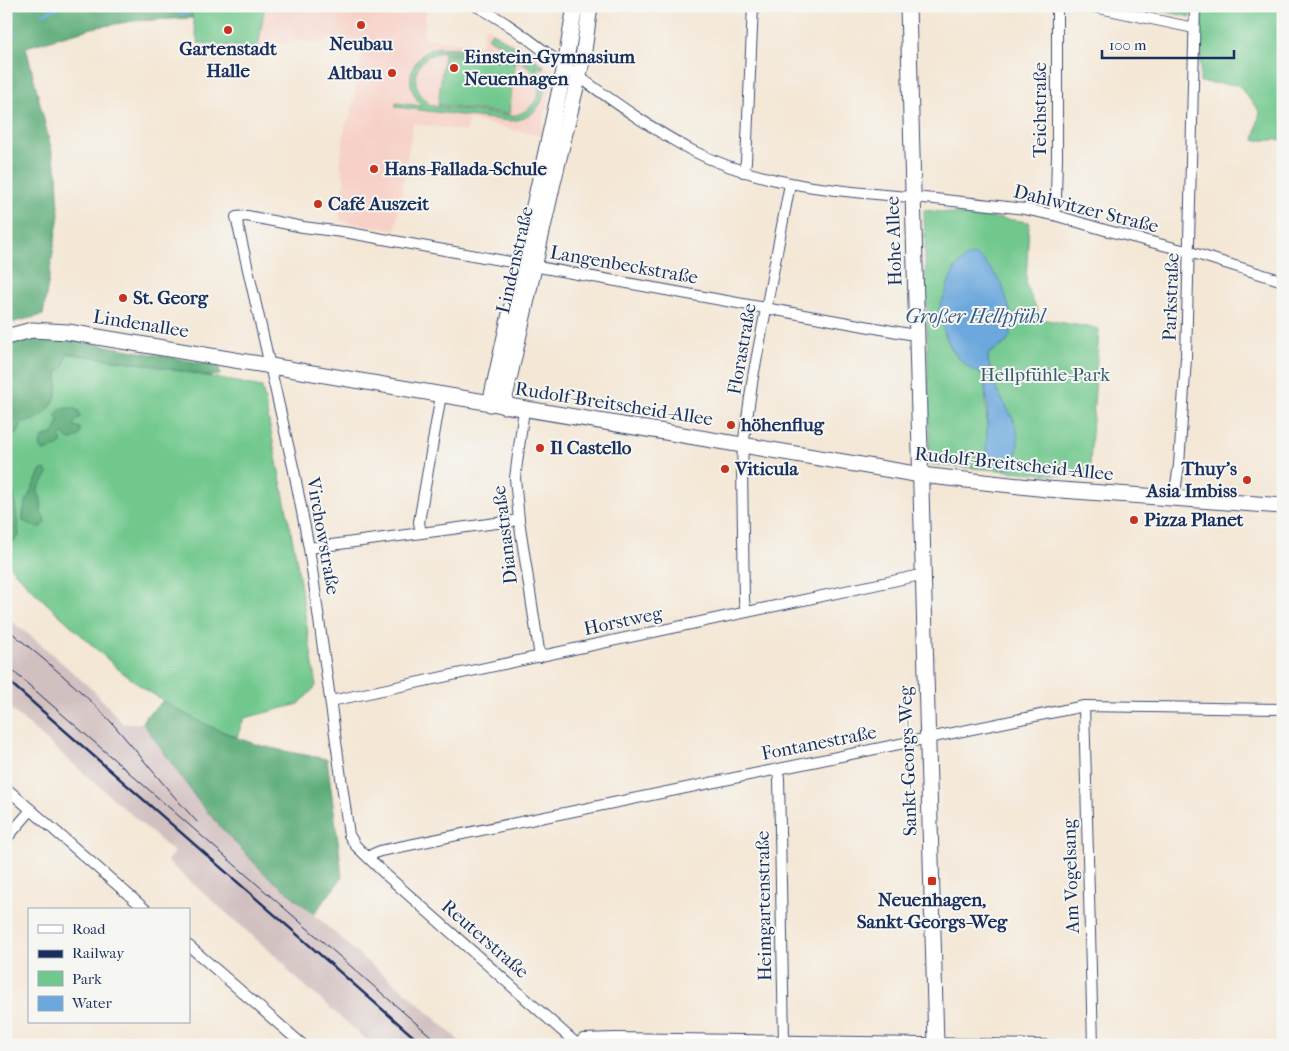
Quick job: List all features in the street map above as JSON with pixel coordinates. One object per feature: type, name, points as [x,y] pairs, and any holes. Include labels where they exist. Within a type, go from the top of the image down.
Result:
[{"type":"street","name":"Dahlwitzer Straße","points":[[476,6],[525,36],[665,135],[710,159],[743,172],[790,184],[830,190],[1025,208],[1190,252],[1283,282]]},
{"type":"street","name":"Lindenstraße","points":[[497,405],[527,265],[575,6]]},
{"type":"street","name":"Lindenstraße","points":[[527,265],[583,58],[590,6]]},
{"type":"street","points":[[743,172],[746,162],[753,6]]},
{"type":"street","name":"Hohe Allee","points":[[908,6],[921,476]]},
{"type":"street","name":"Teichstraße","points":[[1054,215],[1056,187],[1057,6]]},
{"type":"street","points":[[1090,6],[1194,28]]},
{"type":"street","name":"Parkstraße","points":[[1174,498],[1179,465],[1186,358],[1195,6]]},
{"type":"street","name":"Florastraße","points":[[746,612],[744,600],[742,468],[744,446],[753,378],[790,184]]},
{"type":"street","name":"Langenbeckstraße","points":[[236,217],[247,216],[906,334],[918,334]]},
{"type":"street","name":"Virchowstraße","points":[[236,217],[294,471],[309,548],[349,835],[356,846],[368,858]]},
{"type":"street","name":"Lindenallee","points":[[6,337],[32,330],[68,332],[269,366]]},
{"type":"street","name":"Rudolf-Breitscheid-Allee","points":[[269,366],[921,476],[1047,489],[1283,506]]},
{"type":"street","points":[[421,533],[419,522],[441,395]]},
{"type":"street","name":"Dianastraße","points":[[524,409],[516,465],[519,520],[540,657]]},
{"type":"street","name":"Sankt-Georgs-Weg","points":[[921,476],[936,1044]]},
{"type":"street","points":[[309,548],[519,520]]},
{"type":"street","name":"Horstweg","points":[[331,702],[746,612],[923,576]]},
{"type":"street","name":"Fontanestraße","points":[[368,858],[380,851],[1084,706],[1283,709]]},
{"type":"street","name":"Am Vogelsang","points":[[1084,706],[1092,1045]]},
{"type":"street","name":"Heimgartenstraße","points":[[777,770],[779,778],[784,1041]]},
{"type":"street","points":[[6,788],[144,908]]},
{"type":"street","points":[[6,839],[31,810]]},
{"type":"street","name":"Reuterstraße","points":[[368,858],[578,1045]]},
{"type":"street","points":[[190,947],[303,1045]]},
{"type":"street","points":[[578,1045],[583,1039],[588,1038],[1046,1045]]},
{"type":"street","points":[[1074,1045],[1092,1045]]},
{"type":"shaded area","name":"Einstein-Gymnasium Neuenhagen","points":[[267,6],[427,6],[423,38],[481,45],[485,26],[517,45],[518,43],[555,72],[540,136],[468,119],[466,132],[413,123],[395,230],[339,221],[345,181],[340,163],[346,122],[349,121],[364,46],[336,39],[322,43],[290,40],[288,45],[270,42],[269,49],[258,48],[264,10]]},
{"type":"shaded area","points":[[6,617],[37,641],[96,693],[123,724],[143,723],[199,802],[264,873],[365,960],[405,991],[464,1045],[372,1045],[286,969],[287,966],[167,861],[174,852],[6,705]]},
{"type":"green space","points":[[6,6],[190,6],[192,18],[133,21],[92,28],[26,47],[57,172],[59,215],[43,315],[6,324]]},
{"type":"green space","name":"Gartenstadt Halle","points":[[190,6],[267,6],[264,10],[258,48],[198,43]]},
{"type":"green space","points":[[1140,6],[1191,6],[1190,17]]},
{"type":"green space","points":[[1201,6],[1283,6],[1283,140],[1254,140],[1260,112],[1238,85],[1200,82]]},
{"type":"green space","points":[[492,32],[544,66],[542,69],[535,66],[541,75],[544,94],[536,109],[529,115],[509,121],[396,107],[396,103],[422,106],[412,90],[411,76],[417,61],[422,55],[432,49],[462,48],[520,56],[488,38]],"holes":[[[443,52],[522,62],[531,68],[536,76],[539,92],[536,100],[530,107],[522,113],[512,116],[432,106],[424,99],[416,83],[416,74],[424,59]]]},
{"type":"green space","points":[[444,54],[515,62],[509,114],[438,105]]},
{"type":"green space","name":"Hellpfühle-Park","points":[[924,210],[1029,222],[1026,285],[1041,319],[1099,329],[1089,478],[930,464]],"holes":[[[985,262],[991,272],[1002,346],[988,354],[992,378],[968,366],[953,351],[945,332],[940,305],[945,298],[955,268]],[[994,384],[1001,400],[1015,421],[987,425],[985,386]]]},
{"type":"green space","points":[[46,335],[219,366],[220,375],[208,376],[150,365],[67,353],[64,367],[57,372],[57,393],[52,405],[44,414],[34,420],[22,422],[17,434],[6,435],[6,350],[9,345],[18,339]]},
{"type":"green space","points":[[67,353],[150,365],[262,387],[296,557],[316,686],[299,704],[244,718],[237,737],[204,724],[176,709],[117,668],[31,589],[6,562],[6,548],[19,536],[13,491],[6,481],[6,435],[17,434],[22,422],[57,392],[56,372],[64,366]],"holes":[[[40,471],[47,474],[37,490],[42,506],[36,527],[23,521],[24,508]]]},
{"type":"green space","points":[[61,408],[74,408],[79,411],[80,417],[73,425],[80,428],[80,435],[73,440],[67,439],[64,434],[60,437],[62,442],[55,448],[43,451],[40,445],[42,438],[54,433],[59,421],[55,416]]},
{"type":"green space","points":[[45,469],[48,474],[37,490],[41,499],[41,514],[44,516],[45,522],[41,527],[36,527],[23,521],[23,514],[26,502],[40,471]]},
{"type":"green space","points":[[6,481],[13,491],[19,536],[6,548]]},
{"type":"green space","points":[[163,701],[211,727],[249,742],[278,750],[327,759],[342,878],[314,914],[264,873],[199,802],[143,723],[144,718]]},
{"type":"water","name":"Großer Hellpfühl","points":[[970,255],[977,256],[985,262],[1002,284],[1010,311],[1010,335],[1007,342],[988,354],[993,378],[988,380],[985,375],[969,367],[957,356],[948,341],[939,316],[941,304],[952,275],[957,267]]},
{"type":"water","points":[[994,384],[1011,414],[1017,432],[1016,454],[1012,467],[1007,468],[995,465],[986,450],[988,409],[985,386]]},
{"type":"waterway","points":[[43,14],[62,6]]},
{"type":"waterway","points":[[155,6],[177,13],[190,14]]},
{"type":"waterway","points":[[6,36],[16,31]]},
{"type":"waterway","points":[[990,379],[991,384]]},
{"type":"tram line","points":[[6,628],[100,710],[197,822]]},
{"type":"tram line","points":[[6,665],[441,1045]]},
{"type":"railway","points":[[6,679],[423,1045]]},
{"type":"place","name":"Neubau","points":[[361,25]]},
{"type":"place","name":"Gartenstadt Halle","points":[[228,30]]},
{"type":"place","name":"Einstein-Gymnasium Neuenhagen","points":[[454,68]]},
{"type":"place","name":"Altbau","points":[[392,73]]},
{"type":"place","name":"Hans-Fallada-Schule","points":[[374,169]]},
{"type":"place","name":"Café Auszeit","points":[[318,204]]},
{"type":"place","name":"St. Georg","points":[[123,298]]},
{"type":"place","name":"höhenflug","points":[[731,425]]},
{"type":"place","name":"Il Castello","points":[[540,448]]},
{"type":"place","name":"Viticula","points":[[725,469]]},
{"type":"place","name":"Thuy's Asia Imbiss","points":[[1247,480]]},
{"type":"place","name":"Pizza Planet","points":[[1134,520]]},
{"type":"place","name":"Neuenhagen, Sankt-Georgs-Weg","points":[[932,881]]}]
